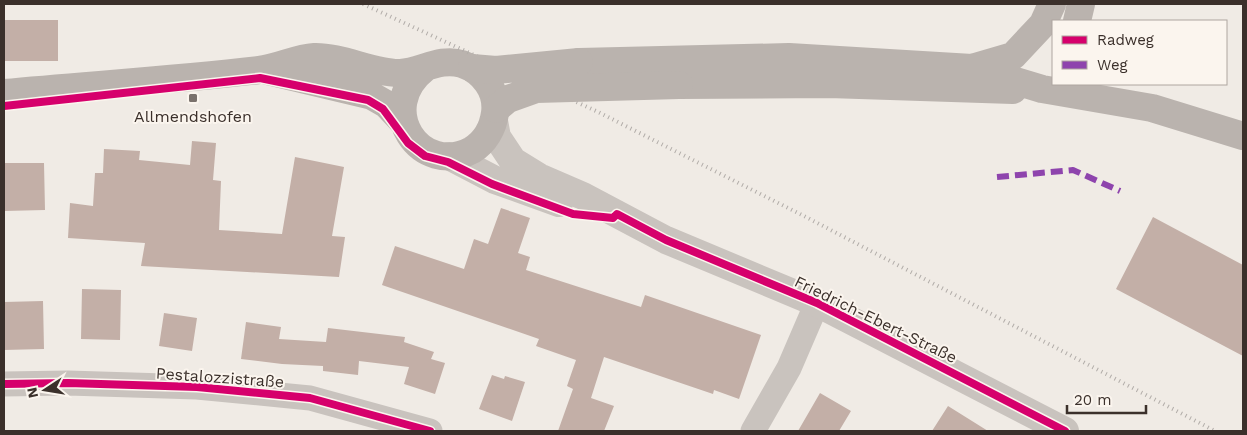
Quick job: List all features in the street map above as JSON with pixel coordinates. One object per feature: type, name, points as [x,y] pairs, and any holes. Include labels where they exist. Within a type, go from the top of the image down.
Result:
[{"type":"main road","points":[[972,68],[1013,56],[1043,24],[1052,4]]},
{"type":"main road","name":"Friedrich-Ebert-Straße","points":[[4,93],[262,70],[314,57],[399,73],[420,72],[448,62],[472,68],[489,85],[495,115],[482,142],[472,150],[449,156],[437,155],[425,150],[412,138],[403,122],[386,104],[372,96],[262,70]]},
{"type":"main road","points":[[472,68],[496,70],[580,62],[790,57],[972,68],[1048,82]]},
{"type":"main road","points":[[403,122],[401,109],[403,97],[408,86],[420,72]]},
{"type":"main road","points":[[495,115],[508,99],[536,90],[679,85],[829,84],[995,90],[1048,82]]},
{"type":"main road","points":[[1060,85],[1152,108],[1243,136]]},
{"type":"main road","points":[[1122,85],[1152,108]]},
{"type":"street","name":"Friedrich-Ebert-Straße","points":[[495,115],[496,137],[513,161],[539,177],[583,196],[666,240],[817,303],[1065,431]]},
{"type":"street","name":"Friedrich-Ebert-Straße","points":[[449,156],[495,180],[565,205],[617,214]]},
{"type":"street","points":[[753,431],[789,368],[817,303]]},
{"type":"street","name":"Pestalozzistraße","points":[[4,384],[68,382],[197,387],[310,398],[430,431]]},
{"type":"building","points":[[4,20],[58,20],[58,61],[4,61]]},
{"type":"building","points":[[192,141],[216,143],[213,180],[221,181],[219,230],[282,234],[295,157],[344,167],[332,236],[345,237],[339,277],[141,266],[145,243],[68,238],[70,203],[93,206],[95,173],[103,173],[104,149],[140,151],[139,160],[190,165]]},
{"type":"building","points":[[4,163],[44,163],[45,210],[4,211]]},
{"type":"building","points":[[501,208],[530,218],[518,253],[530,257],[526,270],[641,307],[645,295],[761,335],[739,399],[714,390],[713,394],[604,357],[591,398],[614,406],[604,431],[558,431],[573,389],[567,386],[576,360],[536,346],[539,339],[382,285],[395,246],[464,269],[474,239],[488,244]]},
{"type":"building","points":[[1153,217],[1243,265],[1243,356],[1116,289]]},
{"type":"building","points":[[82,289],[121,290],[120,340],[81,339]]},
{"type":"building","points":[[43,301],[44,349],[4,350],[4,302]]},
{"type":"building","points":[[164,313],[197,318],[192,351],[159,346]]},
{"type":"building","points":[[246,322],[281,327],[279,339],[326,342],[328,328],[405,337],[404,342],[434,352],[431,359],[445,363],[435,394],[404,384],[409,367],[359,361],[358,375],[323,371],[323,366],[241,359]]},
{"type":"building","points":[[492,375],[504,379],[505,376],[525,382],[512,421],[479,409]]},
{"type":"building","points":[[820,393],[851,411],[839,431],[798,431]]},
{"type":"building","points":[[948,406],[988,431],[932,431]]},
{"type":"railway","points":[[363,4],[596,111],[804,216],[1215,431]]},
{"type":"marked path","points":[[997,177],[1073,170],[1120,191]]},
{"type":"cycle path","points":[[4,106],[260,78],[368,100],[383,109],[408,143],[425,156],[448,162],[492,184],[573,214],[613,218],[617,214],[666,240],[817,303],[1065,431]]},
{"type":"cycle path","points":[[4,384],[68,383],[197,387],[310,398],[430,431]]},
{"type":"place","name":"Allmendshofen","points":[[193,98]]}]
